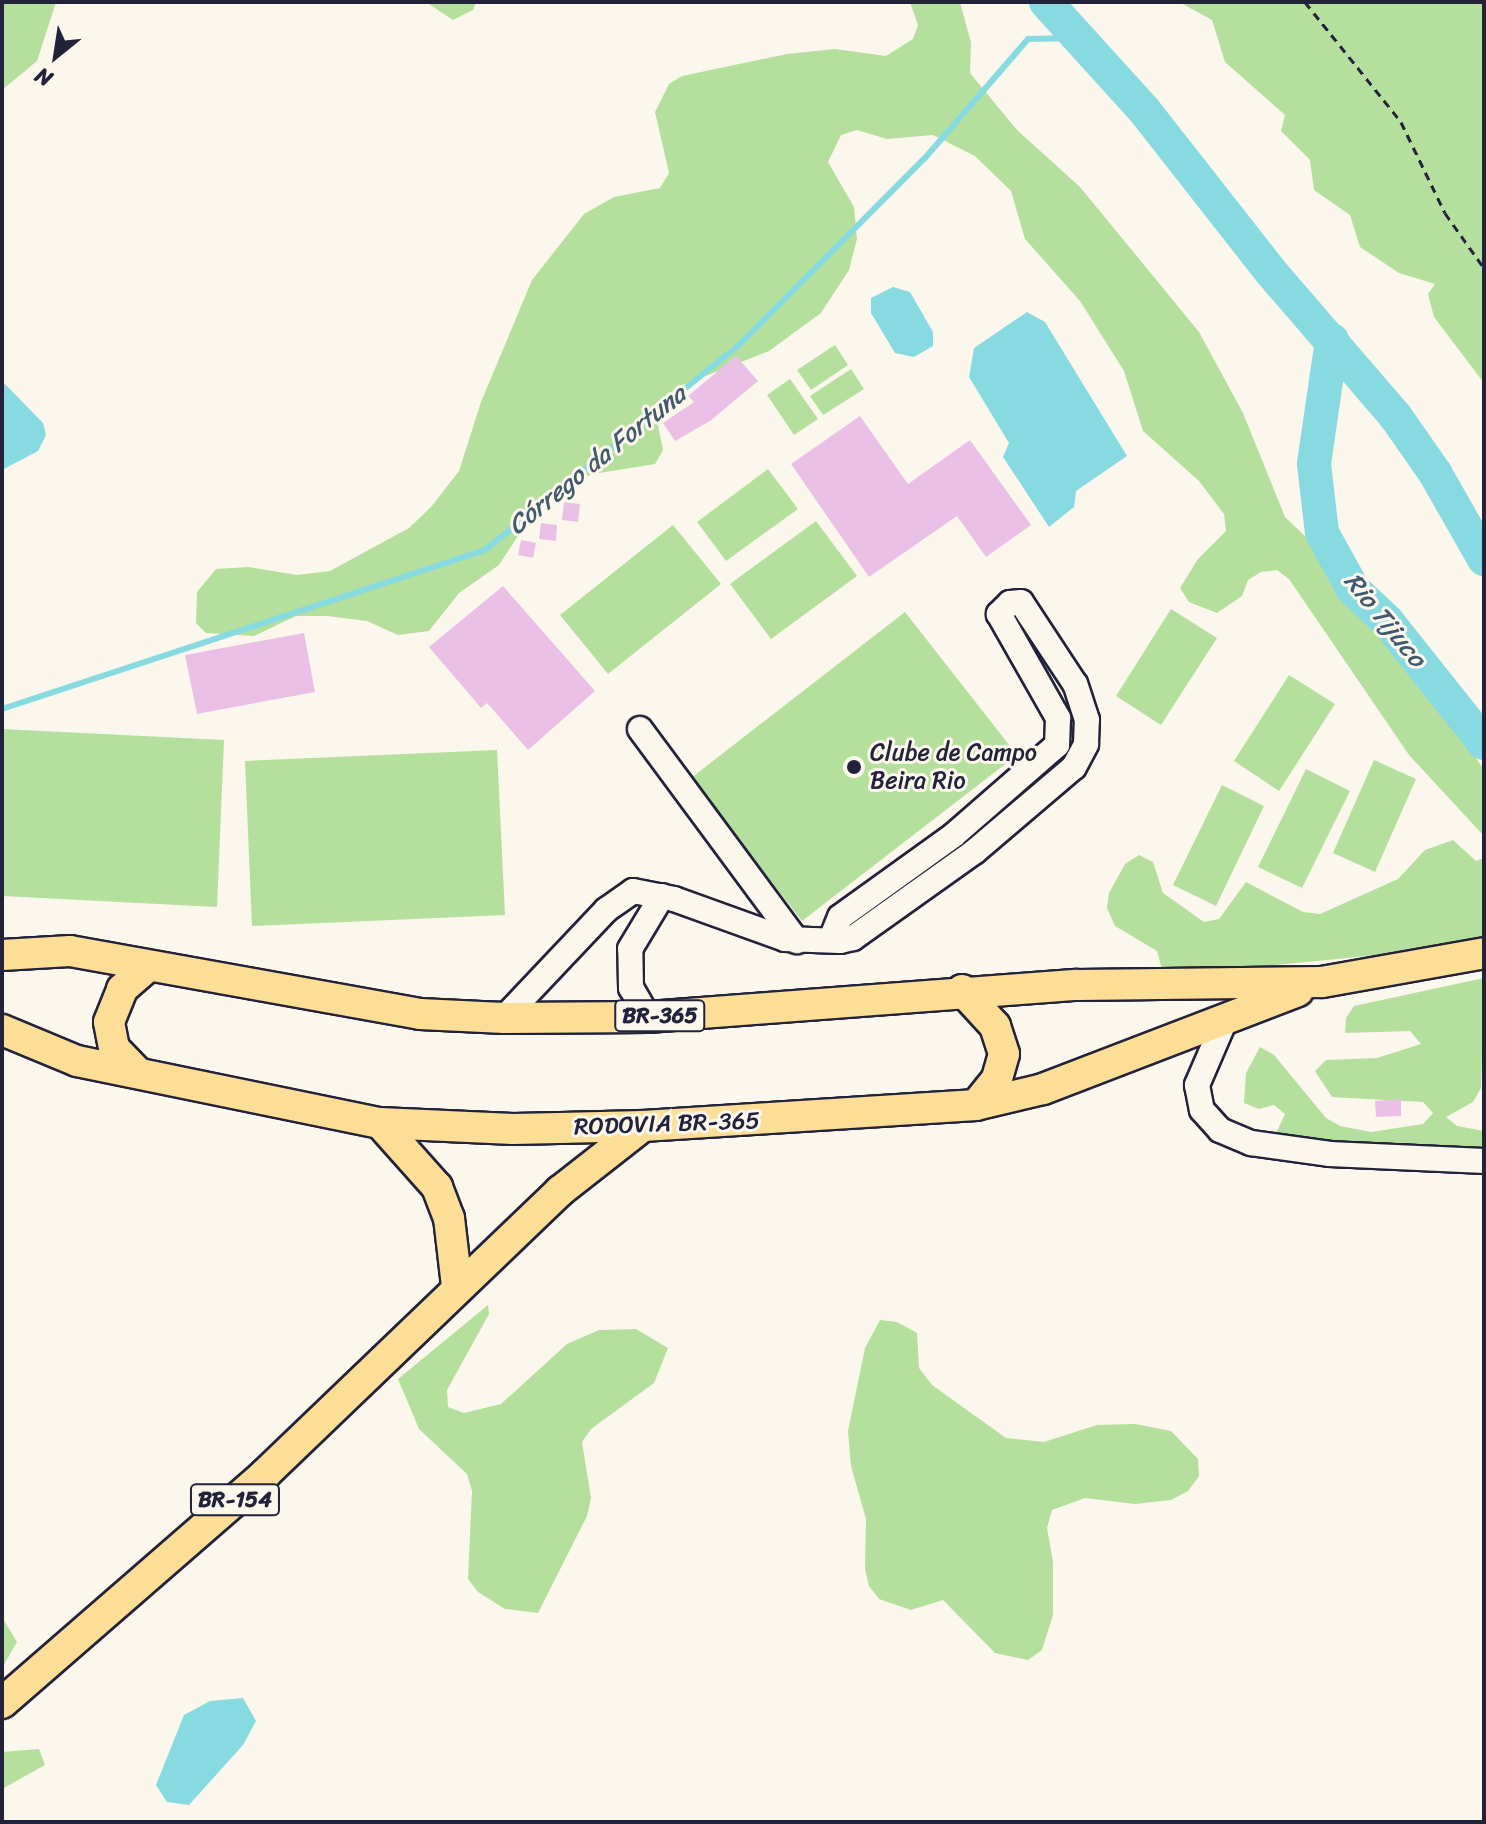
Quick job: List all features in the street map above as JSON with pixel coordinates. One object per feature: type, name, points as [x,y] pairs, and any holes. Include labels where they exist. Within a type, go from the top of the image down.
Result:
[{"type":"main road","name":"RODOVIA BR-365","points":[[2,955],[70,951],[420,1014],[504,1018],[648,1017],[962,990],[1322,982],[1484,953]]},
{"type":"main road","points":[[137,1072],[114,1048],[109,1022],[122,989],[148,966]]},
{"type":"main road","name":"RODOVIA BR-365","points":[[2,1030],[77,1061],[380,1123],[513,1129],[643,1126],[976,1105],[1043,1089],[1322,982]]},
{"type":"main road","points":[[962,990],[995,1026],[1004,1054],[997,1079],[976,1105]]},
{"type":"main road","points":[[380,1123],[437,1187],[449,1218],[457,1286]]},
{"type":"main road","name":"BR-154","points":[[2,1703],[265,1474],[457,1286],[560,1191],[643,1126]]},
{"type":"street","points":[[504,1018],[620,896],[633,891],[662,896],[797,941],[853,938],[974,852],[1050,790],[1081,757],[1087,720],[1075,684],[1021,602],[1010,603],[999,614],[1058,718],[1057,745],[1030,774],[954,835],[840,917],[831,939]]},
{"type":"street","points":[[640,729],[797,941]]},
{"type":"street","points":[[648,1017],[631,988],[630,949],[662,896]]},
{"type":"street","points":[[1225,1020],[1197,1085],[1202,1110],[1220,1130],[1251,1143],[1316,1153],[1484,1161]]},
{"type":"path","points":[[1305,2],[1401,122],[1445,213],[1484,268]]},
{"type":"green space","points":[[2,2],[56,2],[37,61],[2,90]]},
{"type":"green space","points":[[426,2],[476,2],[473,10],[453,20]]},
{"type":"green space","points":[[910,2],[960,2],[971,43],[970,73],[1016,129],[1080,187],[1199,332],[1243,413],[1285,517],[1332,562],[1417,669],[1484,770],[1484,836],[1409,755],[1289,579],[1277,570],[1261,572],[1248,580],[1242,596],[1217,613],[1189,602],[1180,588],[1198,559],[1226,531],[1224,514],[1199,481],[1143,431],[1124,371],[1080,301],[1025,239],[1011,191],[975,156],[933,135],[887,139],[857,130],[841,135],[828,162],[854,207],[857,239],[849,270],[821,313],[769,351],[680,386],[654,405],[663,450],[655,464],[593,474],[559,487],[536,508],[499,565],[459,593],[429,631],[398,635],[367,621],[327,616],[296,616],[254,636],[206,633],[196,623],[197,592],[216,569],[248,567],[297,575],[330,571],[409,528],[431,507],[459,471],[481,402],[532,280],[584,214],[614,197],[660,188],[669,173],[655,112],[669,84],[682,76],[787,54],[835,49],[886,56],[913,39],[918,25]]},
{"type":"green space","points":[[1179,2],[1484,2],[1484,383],[1434,317],[1428,294],[1435,284],[1399,273],[1360,247],[1350,215],[1314,190],[1310,160],[1281,131],[1285,115],[1225,62],[1212,20]]},
{"type":"green space","points":[[835,345],[848,365],[811,390],[797,370]]},
{"type":"green space","points":[[851,369],[864,389],[823,415],[810,396]]},
{"type":"green space","points":[[790,379],[818,419],[794,435],[767,395]]},
{"type":"green space","points":[[768,469],[798,509],[726,561],[697,522]]},
{"type":"green space","points":[[816,521],[857,576],[771,639],[730,584]]},
{"type":"green space","points":[[673,525],[721,584],[608,674],[560,615]]},
{"type":"green space","points":[[1171,609],[1217,638],[1161,725],[1116,696]]},
{"type":"green space","name":"Clube de Campo Beira Rio","points":[[905,612],[1017,755],[802,921],[691,778]]},
{"type":"green space","points":[[1289,675],[1335,704],[1279,791],[1234,761]]},
{"type":"green space","points":[[2,729],[224,740],[217,907],[2,896]]},
{"type":"green space","points":[[497,750],[505,915],[252,926],[245,761]]},
{"type":"green space","points":[[1374,760],[1416,779],[1375,872],[1333,853]]},
{"type":"green space","points":[[1306,769],[1350,791],[1302,888],[1258,867]]},
{"type":"green space","points":[[1222,785],[1264,806],[1216,906],[1173,885]]},
{"type":"green space","points":[[1453,840],[1476,861],[1484,858],[1484,937],[1399,953],[1173,975],[1161,966],[1157,951],[1115,926],[1107,908],[1109,893],[1125,864],[1139,855],[1153,862],[1163,893],[1204,922],[1219,919],[1246,882],[1303,912],[1320,914],[1398,879],[1425,850]]},
{"type":"green space","points":[[1484,978],[1481,1088],[1473,1102],[1446,1117],[1457,1126],[1484,1131],[1484,1156],[1272,1142],[1285,1114],[1274,1105],[1259,1109],[1244,1103],[1246,1073],[1260,1047],[1274,1055],[1326,1118],[1340,1126],[1371,1132],[1423,1124],[1433,1113],[1423,1102],[1332,1097],[1315,1071],[1326,1060],[1377,1058],[1421,1044],[1410,1031],[1345,1033],[1346,1018],[1354,1006]]},
{"type":"green space","points":[[488,1305],[489,1314],[447,1390],[448,1407],[464,1413],[501,1404],[567,1344],[599,1330],[636,1329],[668,1348],[654,1383],[591,1429],[582,1442],[591,1498],[587,1516],[538,1613],[505,1609],[478,1592],[468,1579],[472,1491],[467,1474],[419,1429],[398,1379]]},
{"type":"green space","points":[[880,1320],[897,1322],[917,1333],[919,1368],[932,1385],[1006,1438],[1044,1442],[1097,1425],[1135,1424],[1171,1431],[1198,1459],[1199,1476],[1188,1491],[1171,1500],[1135,1504],[1085,1498],[1052,1510],[1047,1528],[1053,1562],[1053,1615],[1042,1650],[1028,1660],[995,1653],[943,1600],[911,1610],[879,1599],[869,1586],[865,1569],[866,1519],[851,1466],[848,1431],[865,1348]]},
{"type":"green space","points":[[2,1617],[17,1642],[2,1668]]},
{"type":"green space","points":[[39,1749],[45,1765],[2,1789],[2,1752]]},
{"type":"water","points":[[893,287],[910,292],[933,332],[933,346],[914,357],[895,353],[871,313],[871,298]]},
{"type":"water","points":[[1027,312],[1045,322],[1127,456],[1076,491],[1074,507],[1049,527],[1003,457],[1009,443],[969,377],[974,348]]},
{"type":"water","points":[[2,381],[43,423],[46,435],[38,451],[2,470]]},
{"type":"water","points":[[243,1698],[256,1721],[243,1745],[189,1805],[167,1802],[156,1785],[184,1715],[210,1701]]},
{"type":"building","points":[[736,356],[758,381],[710,421],[675,441],[663,423],[694,402],[688,396]]},
{"type":"building","points":[[860,416],[908,484],[970,440],[1031,525],[986,557],[957,516],[869,577],[791,464]]},
{"type":"building","points":[[564,502],[580,504],[578,522],[562,520]]},
{"type":"building","points":[[541,523],[557,525],[556,541],[539,539]]},
{"type":"building","points":[[521,540],[536,543],[533,558],[518,555]]},
{"type":"building","points":[[503,586],[595,691],[528,750],[487,703],[481,708],[429,647]]},
{"type":"building","points":[[304,633],[315,692],[197,714],[185,655]]},
{"type":"building","points":[[1401,1099],[1401,1116],[1376,1117],[1375,1101]]},
{"type":"waterway","name":"Rio Tijuco","points":[[1046,2],[1144,110],[1271,272],[1396,417],[1435,473],[1484,559]]},
{"type":"waterway","name":"Córrego da Fortuna","points":[[2,709],[485,550],[740,344],[925,158],[1028,39],[1077,38]]},
{"type":"waterway","name":"Rio Tijuco","points":[[1332,340],[1314,464],[1322,533],[1353,589],[1387,621],[1484,743]]},
{"type":"place","name":"Clube de Campo Beira Rio","points":[[854,767]]}]
